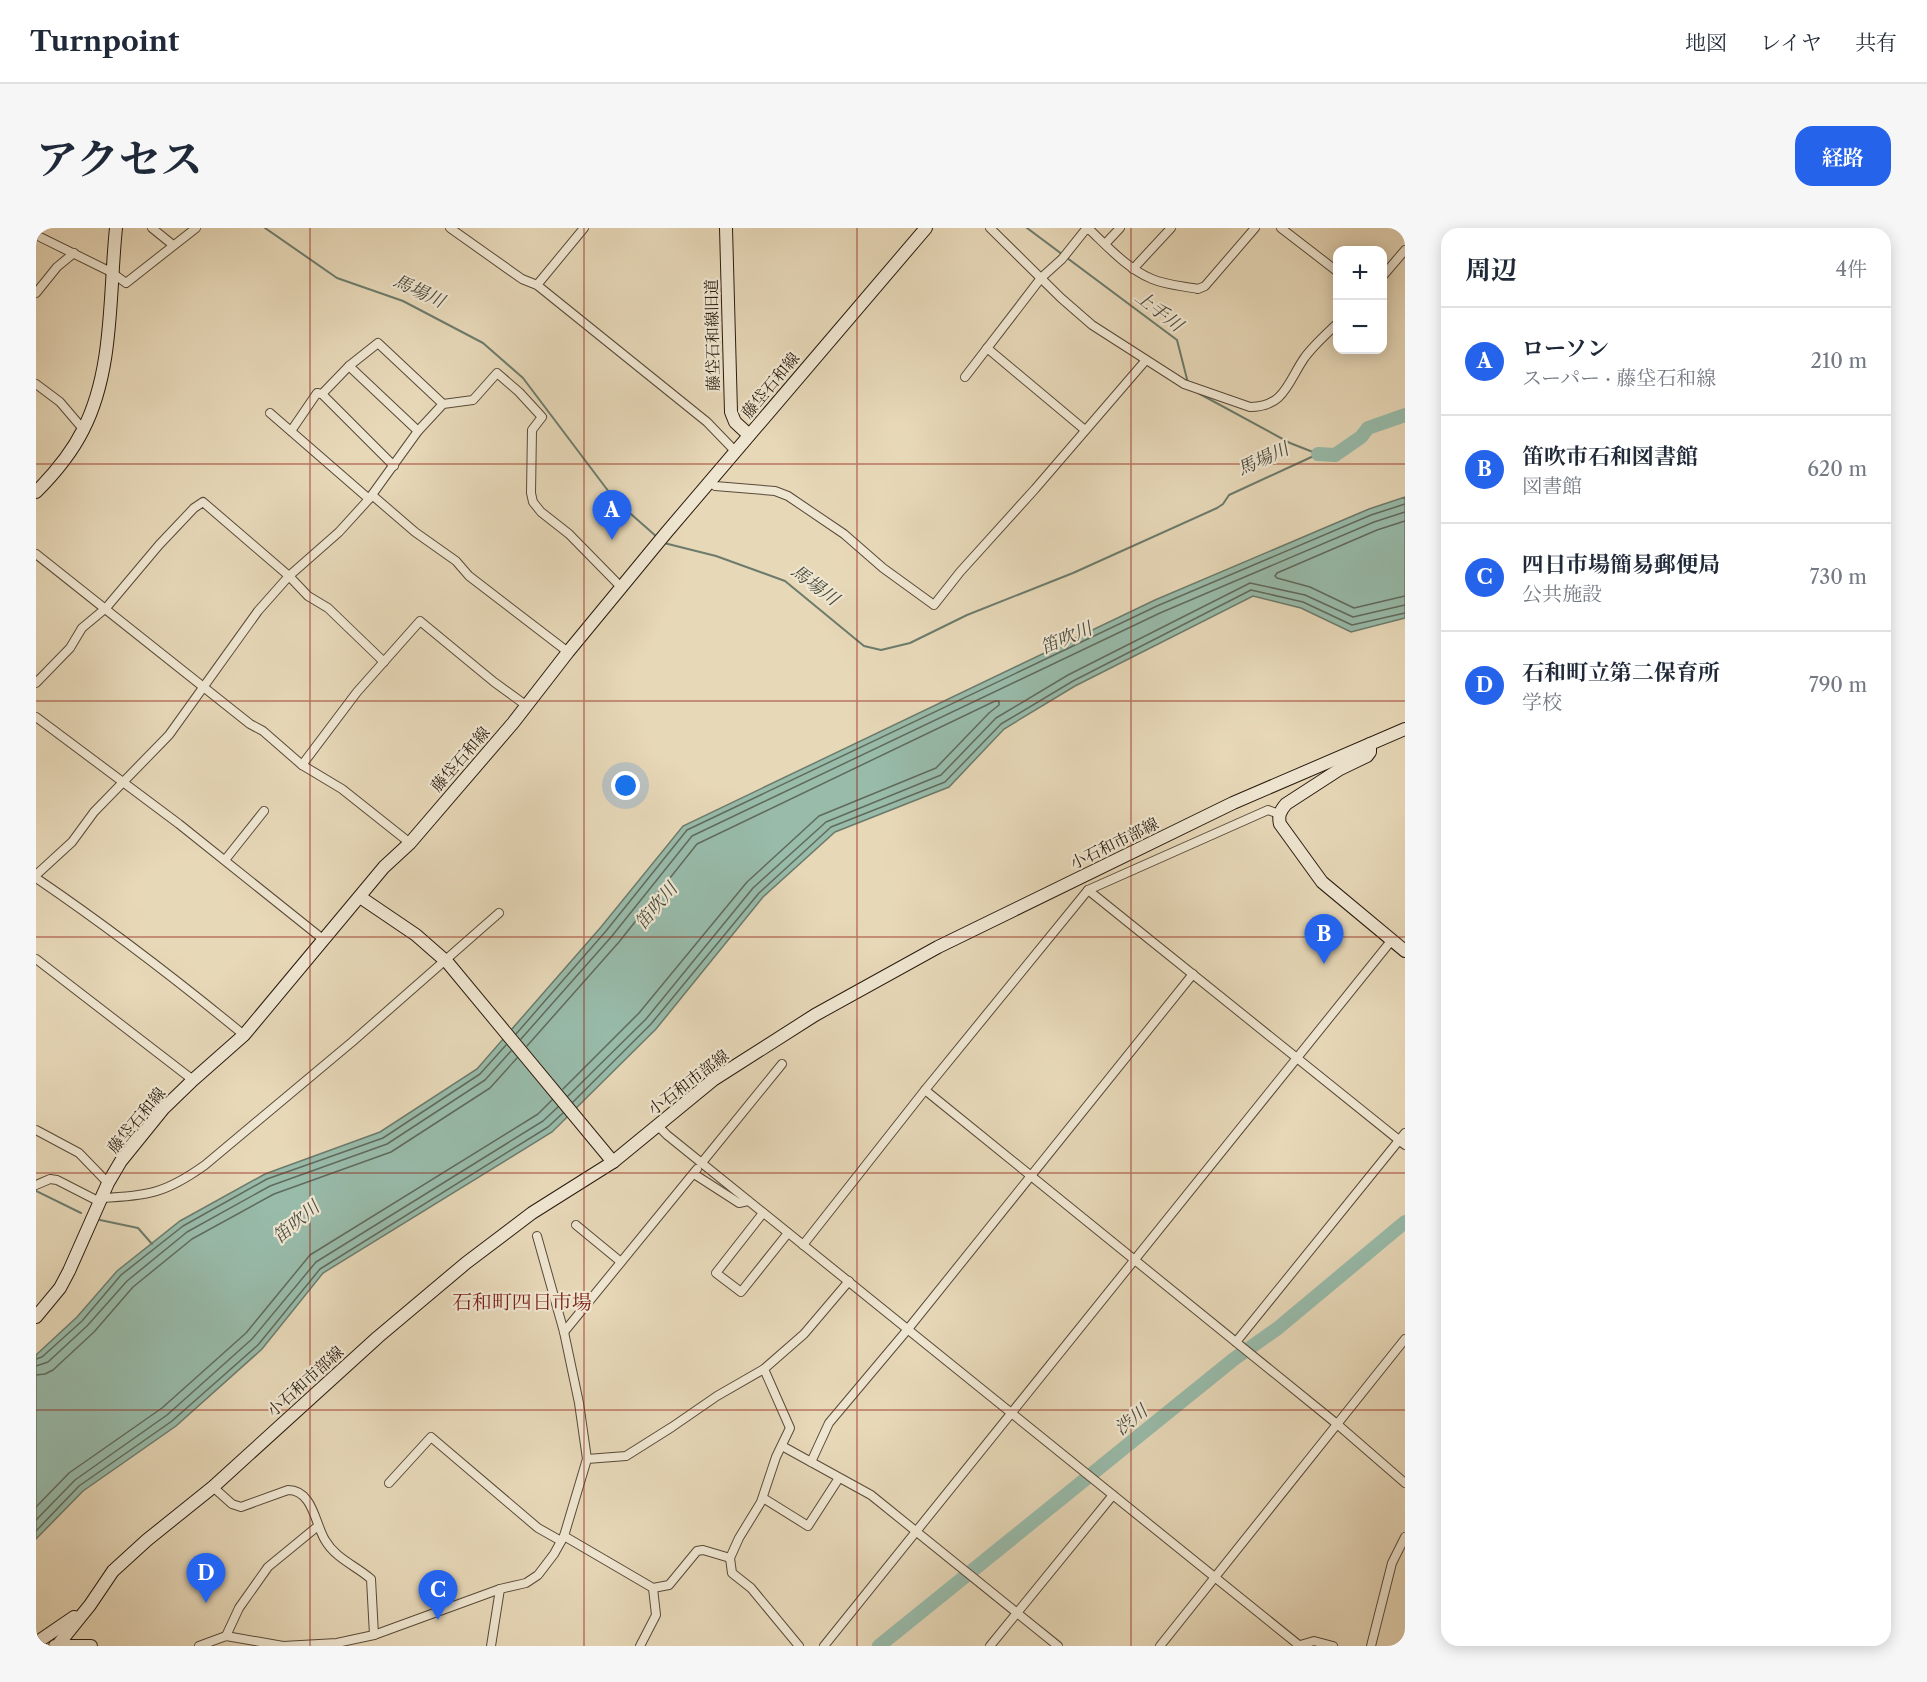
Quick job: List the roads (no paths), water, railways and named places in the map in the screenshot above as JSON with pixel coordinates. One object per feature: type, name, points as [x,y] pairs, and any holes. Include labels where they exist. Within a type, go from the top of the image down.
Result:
[{"type":"main road","points":[[36,492],[45,483],[83,429],[99,386],[105,359],[116,228]]},
{"type":"main road","name":"藤垈石和線旧道","points":[[726,228],[731,412],[735,422],[749,435]]},
{"type":"main road","name":"藤垈石和線","points":[[36,1317],[60,1288],[108,1183],[121,1161],[156,1117],[193,1080],[244,1035],[384,867],[410,843],[527,706],[662,537],[926,228]]},
{"type":"main road","name":"小石和市部線","points":[[56,1646],[119,1565],[213,1486],[370,1344],[466,1263],[609,1157],[658,1126],[690,1098],[742,1061],[814,1015],[894,970],[1222,808],[1405,729]]},
{"type":"main road","points":[[1370,744],[1370,752],[1367,756],[1340,769],[1286,804],[1280,814],[1280,824],[1322,882],[1405,951]]},
{"type":"main road","points":[[360,897],[417,935],[446,962],[609,1157]]},
{"type":"main road","name":"小石和市部線","points":[[36,1643],[90,1605]]},
{"type":"main road","name":"小石和市部線","points":[[74,1624],[79,1640],[88,1645]]},
{"type":"main road","name":"小石和市部線","points":[[56,1646],[88,1645]]},
{"type":"street","points":[[152,228],[173,245]]},
{"type":"street","points":[[36,235],[111,272],[126,283],[196,228]]},
{"type":"street","points":[[450,228],[522,279],[537,285],[707,422],[735,451]]},
{"type":"street","points":[[537,285],[584,228]]},
{"type":"street","points":[[990,228],[1092,325],[1184,384],[1250,407],[1260,407],[1278,399],[1286,390],[1306,355],[1333,328]]},
{"type":"street","points":[[1105,244],[1120,228]]},
{"type":"street","points":[[1133,269],[1171,228]]},
{"type":"street","points":[[965,377],[1041,278],[1064,257],[1086,230],[1133,269],[1155,280],[1198,289],[1205,286],[1255,228]]},
{"type":"street","points":[[1281,228],[1333,268]]},
{"type":"street","points":[[1387,272],[1405,250]]},
{"type":"street","points":[[36,293],[57,267],[74,253]]},
{"type":"street","points":[[322,394],[349,366],[378,342],[443,404]]},
{"type":"street","points":[[987,348],[1085,430]]},
{"type":"street","points":[[709,482],[715,486],[775,492],[788,496],[844,534],[883,568],[934,605],[960,572],[1146,360]]},
{"type":"street","points":[[349,366],[418,431]]},
{"type":"street","points":[[244,1035],[163,969],[142,956],[36,876],[72,842],[94,812],[169,735],[205,688],[234,642],[258,611],[289,576],[339,532],[370,497],[418,431],[443,404],[473,400],[496,373],[519,392],[542,417],[532,430],[531,493],[533,502],[541,512],[569,534],[621,587]]},
{"type":"street","points":[[36,384],[60,402],[83,429]]},
{"type":"street","points":[[291,431],[316,393],[322,394],[394,466]]},
{"type":"street","points":[[270,413],[370,497],[456,561],[469,576],[568,652]]},
{"type":"street","points":[[36,683],[70,648],[82,628],[106,608],[159,544],[194,508],[203,502],[289,576],[308,596],[328,608],[384,662]]},
{"type":"street","points":[[36,554],[250,724],[263,731],[302,765],[342,789],[410,843]]},
{"type":"street","points":[[302,765],[357,692],[420,621],[527,706]]},
{"type":"street","points":[[36,717],[123,781],[324,940]]},
{"type":"street","points":[[803,1245],[924,1090],[1088,890],[1268,810],[1280,814]]},
{"type":"street","points":[[225,860],[264,811]]},
{"type":"street","points":[[1088,890],[1403,1140],[1238,1344]]},
{"type":"street","points":[[36,1185],[50,1179],[57,1180],[100,1201],[148,1195],[170,1188],[205,1165],[446,962],[499,913]]},
{"type":"street","points":[[824,1646],[1391,941]]},
{"type":"street","points":[[36,959],[193,1080]]},
{"type":"street","points":[[811,1462],[829,1423],[908,1329],[1193,975]]},
{"type":"street","points":[[704,1160],[782,1064]]},
{"type":"street","points":[[924,1090],[1337,1424],[1405,1483]]},
{"type":"street","points":[[658,1126],[1299,1646],[1314,1641],[1334,1646]]},
{"type":"street","points":[[36,1130],[79,1153],[108,1183]]},
{"type":"street","points":[[564,1332],[695,1172],[739,1203],[748,1201]]},
{"type":"street","points":[[763,1213],[716,1273],[741,1292],[788,1233]]},
{"type":"street","points":[[576,1225],[621,1262]]},
{"type":"street","points":[[199,1646],[226,1636],[283,1646],[337,1643],[374,1635],[526,1583],[538,1575],[554,1554],[562,1538],[587,1459],[579,1403],[564,1332],[537,1236]]},
{"type":"street","points":[[587,1459],[626,1456],[717,1395],[764,1369],[804,1334],[849,1281]]},
{"type":"street","points":[[1160,1646],[1405,1340]]},
{"type":"street","points":[[764,1369],[790,1428],[776,1457],[763,1498],[730,1558],[732,1573],[751,1588],[799,1646]]},
{"type":"street","points":[[388,1483],[431,1437],[538,1528],[562,1538],[652,1588],[669,1585],[697,1551],[703,1550],[730,1558]]},
{"type":"street","points":[[782,1446],[872,1495],[1058,1646]]},
{"type":"street","points":[[763,1498],[808,1526],[839,1478]]},
{"type":"street","points":[[213,1486],[232,1504],[241,1507],[293,1490],[307,1499],[332,1552],[371,1579],[374,1635]]},
{"type":"street","points":[[990,1646],[1113,1495]]},
{"type":"street","points":[[226,1636],[240,1608],[268,1568],[318,1526]]},
{"type":"street","points":[[1371,1646],[1392,1563],[1405,1537]]},
{"type":"street","points":[[640,1646],[656,1616],[652,1588]]},
{"type":"street","points":[[490,1646],[500,1590]]},
{"type":"water","name":"笛吹川","points":[[1405,497],[1405,618],[1351,632],[1301,608],[1253,596],[1075,686],[1004,729],[949,787],[835,832],[763,897],[656,1029],[552,1132],[323,1273],[262,1349],[176,1426],[83,1491],[36,1539],[36,1355],[77,1317],[117,1271],[180,1221],[265,1174],[380,1132],[477,1069],[601,927],[683,826],[1155,600],[1369,509]]},
{"type":"waterway","name":"馬場川","points":[[265,228],[337,278],[403,301],[483,343],[523,378],[615,500],[657,537]]},
{"type":"waterway","name":"上手川","points":[[1027,228],[1177,340],[1188,383]]},
{"type":"waterway","name":"上手川","points":[[1198,393],[1290,443],[1318,454]]},
{"type":"waterway","name":"馬場川","points":[[1318,454],[1335,455],[1361,437],[1368,428],[1405,415]]},
{"type":"waterway","name":"馬場川","points":[[664,543],[716,556],[785,581],[864,646],[881,650],[910,643],[967,615],[1073,573],[1217,508],[1229,495],[1318,454]]},
{"type":"waterway","points":[[36,1191],[81,1213]]},
{"type":"waterway","points":[[100,1220],[138,1228],[152,1244]]},
{"type":"waterway","name":"渋川","points":[[879,1646],[1234,1359],[1278,1328],[1405,1222]]},
{"type":"place","name":"ローソン","points":[[612,540]]},
{"type":"place","name":"笛吹市石和図書館","points":[[1324,964]]},
{"type":"place","name":"石和町立第二保育所","points":[[206,1603]]},
{"type":"place","name":"四日市場簡易郵便局","points":[[438,1620]]},
{"type":"district","name":"石和町四日市場","points":[[522,1302]]}]
